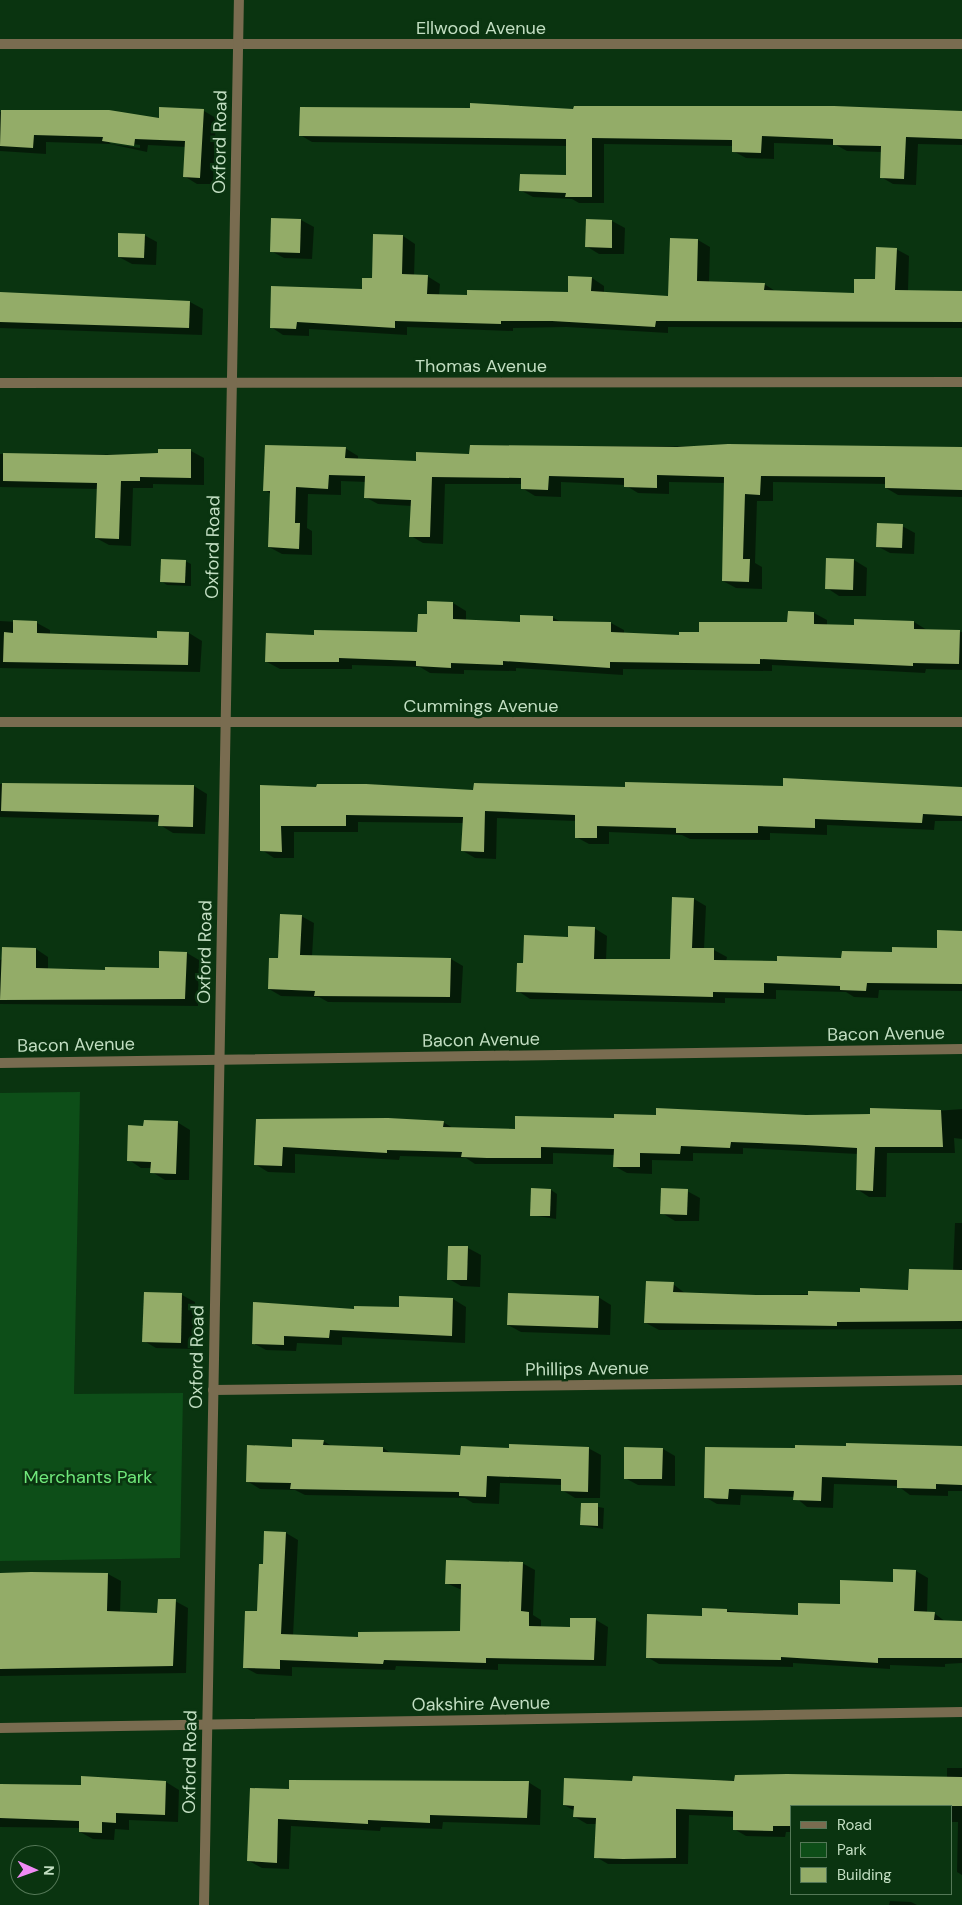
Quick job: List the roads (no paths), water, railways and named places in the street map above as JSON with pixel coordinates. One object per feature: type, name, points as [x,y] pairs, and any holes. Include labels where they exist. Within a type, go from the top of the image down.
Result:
[{"type":"street","name":"Oxford Road","points":[[204,1905],[239,0]]},
{"type":"street","name":"Ellwood Avenue","points":[[0,44],[962,44]]},
{"type":"street","name":"Thomas Avenue","points":[[0,383],[962,382]]},
{"type":"street","name":"Cummings Avenue","points":[[0,722],[962,722]]},
{"type":"street","name":"Bacon Avenue","points":[[0,1063],[962,1049]]},
{"type":"street","name":"Phillips Avenue","points":[[213,1390],[962,1380]]},
{"type":"street","name":"Oakshire Avenue","points":[[0,1728],[962,1712]]},
{"type":"park label","name":"Merchants Park","points":[[88,1477]]}]
